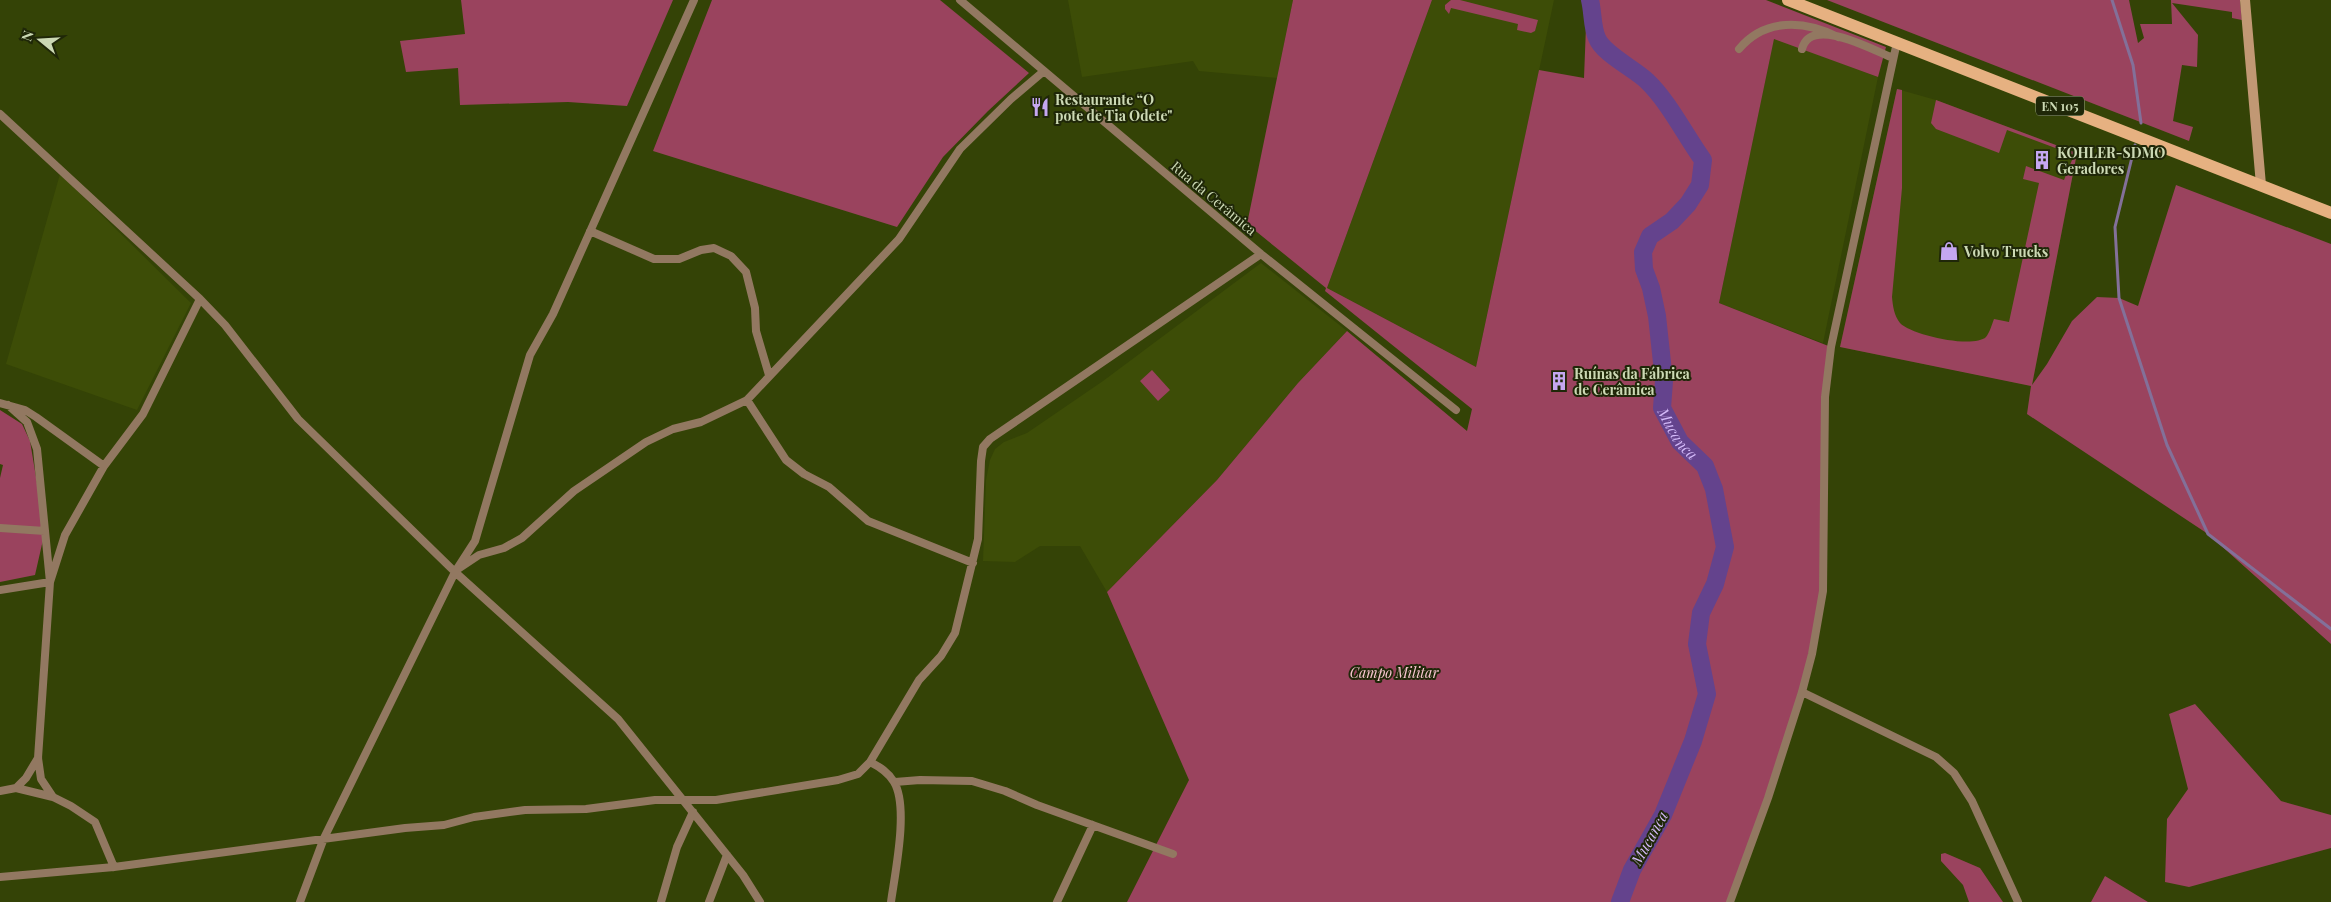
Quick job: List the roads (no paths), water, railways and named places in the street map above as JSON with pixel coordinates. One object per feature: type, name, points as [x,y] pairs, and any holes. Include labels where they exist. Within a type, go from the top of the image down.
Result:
[{"type":"main road","name":"EN 105","points":[[1788,0],[2331,213]]},
{"type":"street","points":[[300,902],[324,838],[455,572],[475,541],[530,355],[553,314],[694,0]]},
{"type":"street","name":"Rua da Cerâmica","points":[[960,0],[1261,254],[1456,410]]},
{"type":"street","points":[[2245,0],[2261,185]]},
{"type":"street","points":[[1739,49],[1747,39],[1759,32],[1770,26],[1784,24],[1812,26],[1893,58]]},
{"type":"street","points":[[1802,49],[1804,42],[1812,35],[1824,33],[1838,36]]},
{"type":"street","points":[[1730,902],[1768,798],[1802,692],[1812,654],[1823,591],[1825,397],[1831,347],[1897,42]]},
{"type":"street","points":[[455,572],[479,555],[504,548],[522,538],[574,491],[646,442],[673,429],[708,420],[747,400],[899,239],[960,149],[1011,99],[1044,71]]},
{"type":"street","points":[[0,114],[200,299],[225,325],[298,419],[455,572],[618,719],[743,874],[760,902]]},
{"type":"street","points":[[590,231],[654,259],[680,259],[701,250],[714,248],[731,256],[746,272],[755,308],[756,331],[769,375]]},
{"type":"street","points":[[0,877],[114,867],[324,838],[444,825],[525,810],[586,809],[655,800],[716,800],[838,780],[858,774],[870,762],[919,680],[941,656],[955,633],[978,539],[983,447],[990,439],[1261,254]]},
{"type":"street","points":[[50,582],[65,535],[104,466],[143,414],[200,299]]},
{"type":"street","points":[[747,400],[786,460],[804,474],[829,487],[868,521],[972,563]]},
{"type":"street","points":[[4,404],[36,417],[104,466]]},
{"type":"street","points":[[4,404],[27,422],[37,449],[50,582],[38,758],[41,779],[52,797]]},
{"type":"street","points":[[0,528],[45,530]]},
{"type":"street","points":[[0,590],[50,582]]},
{"type":"street","points":[[1802,692],[1936,757],[1954,773],[1972,801],[2018,902]]},
{"type":"street","points":[[16,788],[26,778],[38,758]]},
{"type":"street","points":[[870,762],[885,770],[895,782],[900,801],[899,847],[892,902]]},
{"type":"street","points":[[895,782],[972,781],[1005,791],[1037,805],[1173,854]]},
{"type":"street","points":[[0,791],[16,788],[52,797],[71,806],[95,822],[114,867]]},
{"type":"street","points":[[661,902],[677,847],[693,812]]},
{"type":"street","points":[[1057,902],[1093,825]]},
{"type":"street","points":[[709,902],[727,855]]},
{"type":"waterway","name":"Mucanca","points":[[1590,0],[1594,29],[1600,44],[1642,76],[1655,89],[1703,160],[1700,185],[1688,204],[1672,221],[1650,236],[1643,252],[1644,269],[1651,288],[1657,316],[1664,381],[1662,408],[1680,442],[1705,466],[1714,489],[1725,547],[1715,584],[1701,613],[1697,644],[1707,694],[1693,741],[1663,815],[1632,870],[1620,902]]},
{"type":"waterway","points":[[2112,0],[2133,65],[2141,123]]},
{"type":"waterway","points":[[2135,145],[2115,227],[2119,298],[2167,445],[2208,534],[2331,629]]},
{"type":"place","name":"Restaurante “O pote de Tia Odete\"","points":[[1040,107]]},
{"type":"place","name":"KOHLER-SDMO Geradores","points":[[2042,160]]},
{"type":"place","name":"Volvo Trucks","points":[[1949,251]]},
{"type":"place","name":"Ruínas da Fábrica de Cerâmica","points":[[1559,381]]},
{"type":"park label","name":"Campo Militar","points":[[1394,672]]}]
